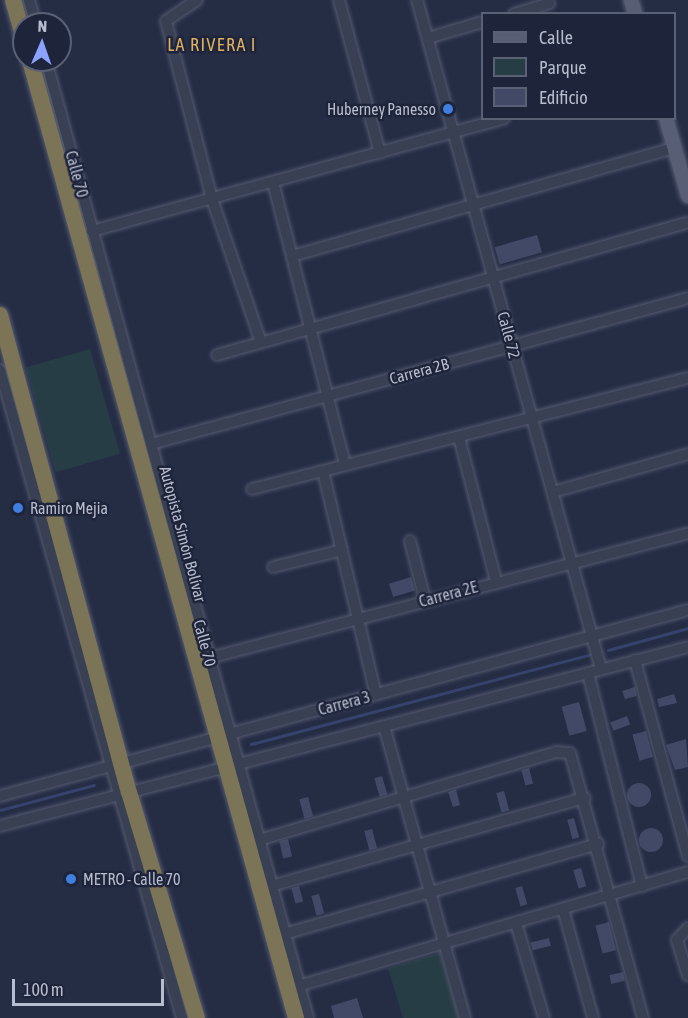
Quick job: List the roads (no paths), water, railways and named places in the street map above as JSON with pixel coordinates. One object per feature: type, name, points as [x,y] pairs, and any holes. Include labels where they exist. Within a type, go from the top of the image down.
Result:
[{"type":"highway","name":"Autopista Simón Bolívar","points":[[33,72],[84,256],[224,736],[296,1018]]},
{"type":"highway","points":[[84,256],[113,306]]},
{"type":"highway","points":[[0,315],[123,794],[197,1018]]},
{"type":"highway","points":[[28,421],[22,453],[42,476]]},
{"type":"main road","points":[[667,120],[688,196]]},
{"type":"street","points":[[197,0],[166,21],[212,199],[261,342]]},
{"type":"street","points":[[339,0],[380,153]]},
{"type":"street","name":"Calle 72","points":[[417,0],[601,669]]},
{"type":"street","points":[[523,12],[550,6]]},
{"type":"street","points":[[428,38],[481,23]]},
{"type":"street","name":"Calle 70","points":[[49,72],[209,658],[224,736]]},
{"type":"street","points":[[92,231],[497,120]]},
{"type":"street","points":[[292,256],[674,148]]},
{"type":"street","points":[[273,183],[345,465]]},
{"type":"street","points":[[217,355],[688,223]]},
{"type":"street","name":"Carrera 2B","points":[[151,444],[688,298]]},
{"type":"street","points":[[1,376],[116,765]]},
{"type":"street","points":[[252,489],[688,378]]},
{"type":"street","points":[[459,437],[496,581]]},
{"type":"street","points":[[553,492],[688,454]]},
{"type":"street","points":[[323,471],[376,694]]},
{"type":"street","name":"Carrera 2E","points":[[209,658],[572,560],[688,533]]},
{"type":"street","points":[[410,541],[425,600]]},
{"type":"street","points":[[273,567],[342,550]]},
{"type":"street","name":"Carrera 3","points":[[0,796],[688,610]]},
{"type":"street","name":"Carrera 3","points":[[0,826],[635,660],[687,650]]},
{"type":"street","points":[[635,660],[688,856]]},
{"type":"street","points":[[588,673],[642,886]]},
{"type":"street","points":[[384,726],[465,1018]]},
{"type":"street","points":[[259,840],[556,752],[573,757],[612,894],[643,1018]]},
{"type":"street","points":[[232,765],[259,840],[308,1018]]},
{"type":"street","points":[[123,794],[182,1018]]},
{"type":"street","points":[[271,886],[416,843],[585,798]]},
{"type":"street","points":[[284,934],[429,890],[598,844]]},
{"type":"street","points":[[298,986],[688,872]]},
{"type":"street","points":[[563,909],[593,1018]]},
{"type":"street","points":[[516,922],[544,1018]]},
{"type":"street","points":[[686,928],[677,940],[688,975]]},
{"type":"waterway","points":[[608,650],[688,628]]},
{"type":"waterway","points":[[251,744],[589,655]]},
{"type":"waterway","points":[[0,810],[94,785]]},
{"type":"place","name":"Huberney Panesso","points":[[448,109]]},
{"type":"place","name":"Ramiro Mejia","points":[[18,508]]},
{"type":"place","name":"METRO - Calle 70","points":[[71,879]]},
{"type":"district","name":"LA RIVERA I","points":[[212,45]]}]
